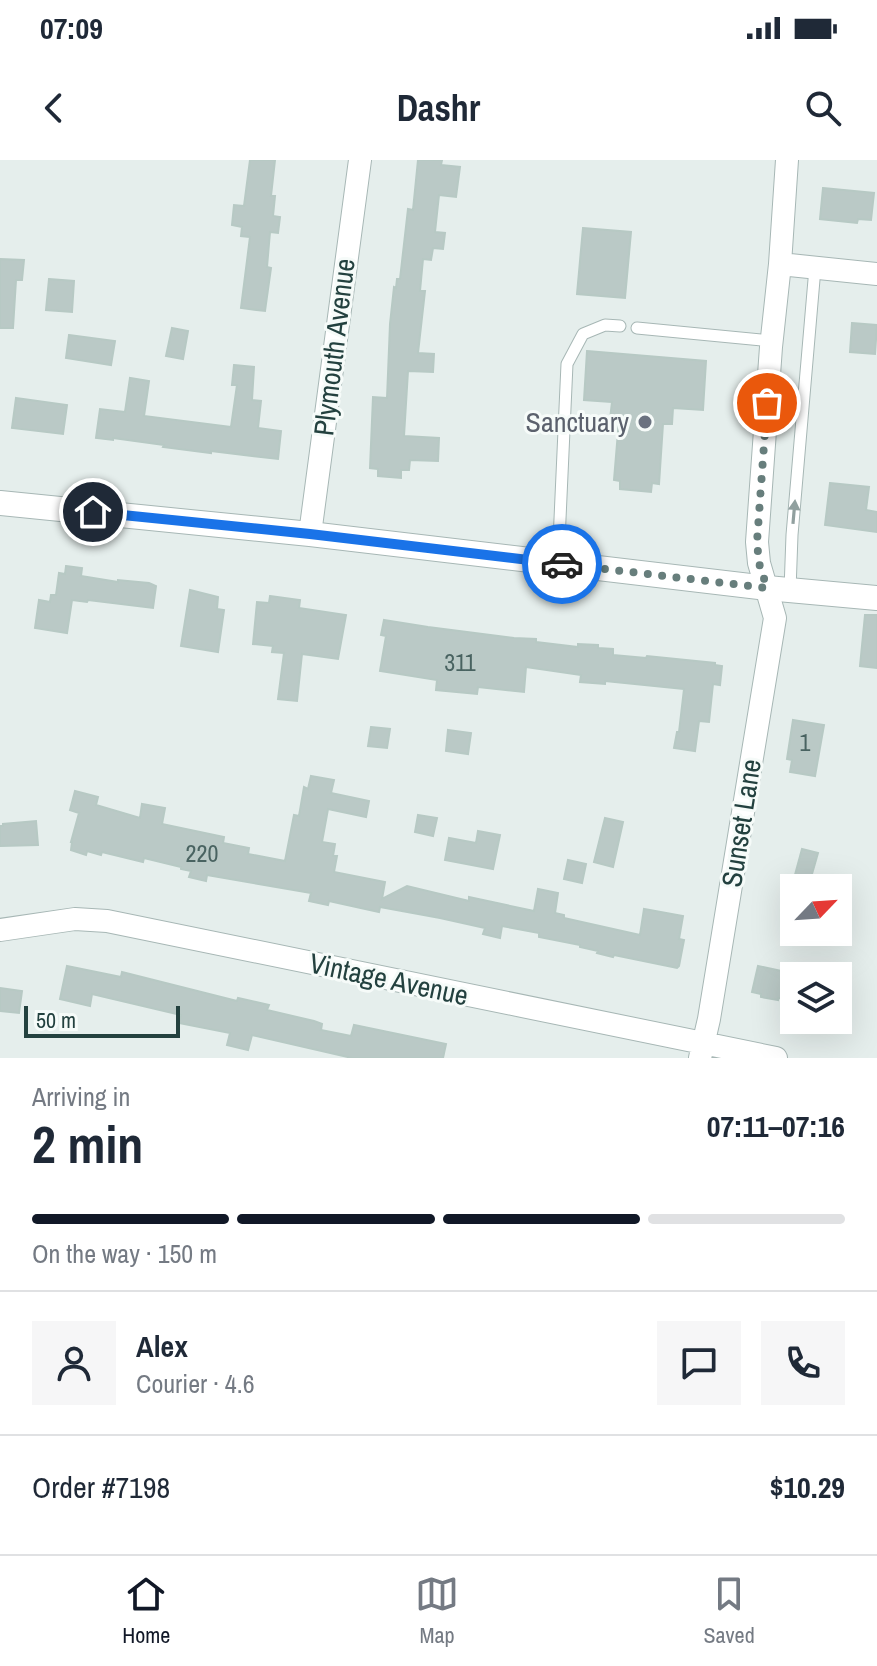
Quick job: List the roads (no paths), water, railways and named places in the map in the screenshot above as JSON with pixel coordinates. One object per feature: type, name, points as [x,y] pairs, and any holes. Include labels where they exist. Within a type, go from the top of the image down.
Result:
[{"type":"street","name":"Plymouth Avenue","points":[[310,534],[360,160]]},
{"type":"street","name":"Sunset Lane","points":[[702,1050],[778,589],[759,563],[757,542],[787,160]]},
{"type":"street","points":[[780,264],[877,274]]},
{"type":"street","points":[[0,503],[310,534],[877,598]]},
{"type":"street","name":"Vintage Avenue","points":[[0,930],[75,919],[107,921],[483,999],[702,1050],[776,1058]]},
{"type":"lane","points":[[778,589],[792,535],[815,268]]},
{"type":"lane","points":[[558,563],[567,364],[583,334],[605,325],[620,326]]},
{"type":"lane","points":[[637,328],[772,341]]},
{"type":"place","name":"Sanctuary","points":[[645,422]]}]
